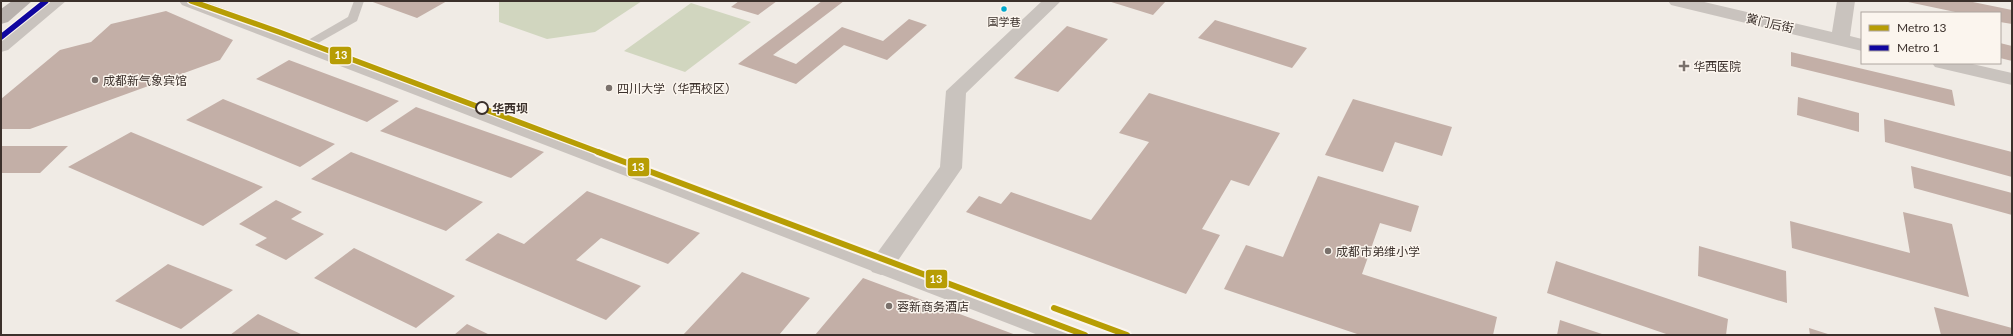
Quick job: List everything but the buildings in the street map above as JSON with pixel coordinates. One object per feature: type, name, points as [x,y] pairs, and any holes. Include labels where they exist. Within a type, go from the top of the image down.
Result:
[{"type":"main road","points":[[1,18],[23,1]]},
{"type":"street","points":[[1,46],[57,1]]},
{"type":"street","points":[[188,1],[881,266],[1066,335]]},
{"type":"street","points":[[881,266],[951,168],[956,91],[1052,1]]},
{"type":"street","name":"黉门后街","points":[[1677,1],[1861,45]]},
{"type":"street","points":[[1840,40],[1846,1]]},
{"type":"street","points":[[1946,64],[2012,79]]},
{"type":"lane","points":[[307,46],[352,19],[359,1]]},
{"type":"green space","points":[[499,1],[642,1],[595,32],[547,39],[499,22]]},
{"type":"green space","points":[[691,3],[751,22],[685,72],[624,51]]},
{"type":"metro line","name":"1","points":[[1,37],[46,1]]},
{"type":"metro line","name":"13","points":[[191,1],[279,32],[1085,335]]},
{"type":"metro line","name":"13","points":[[1054,308],[1127,335]]},
{"type":"place","name":"国学巷","points":[[1004,9]]},
{"type":"place","name":"华西医院","points":[[1684,66]]},
{"type":"place","name":"成都新气象宾馆","points":[[95,80]]},
{"type":"place","name":"四川大学（华西校区）","points":[[609,88]]},
{"type":"place","name":"华西坝","points":[[482,108]]},
{"type":"place","name":"成都市弟维小学","points":[[1328,251]]},
{"type":"place","name":"蓉新商务酒店","points":[[889,306]]}]
